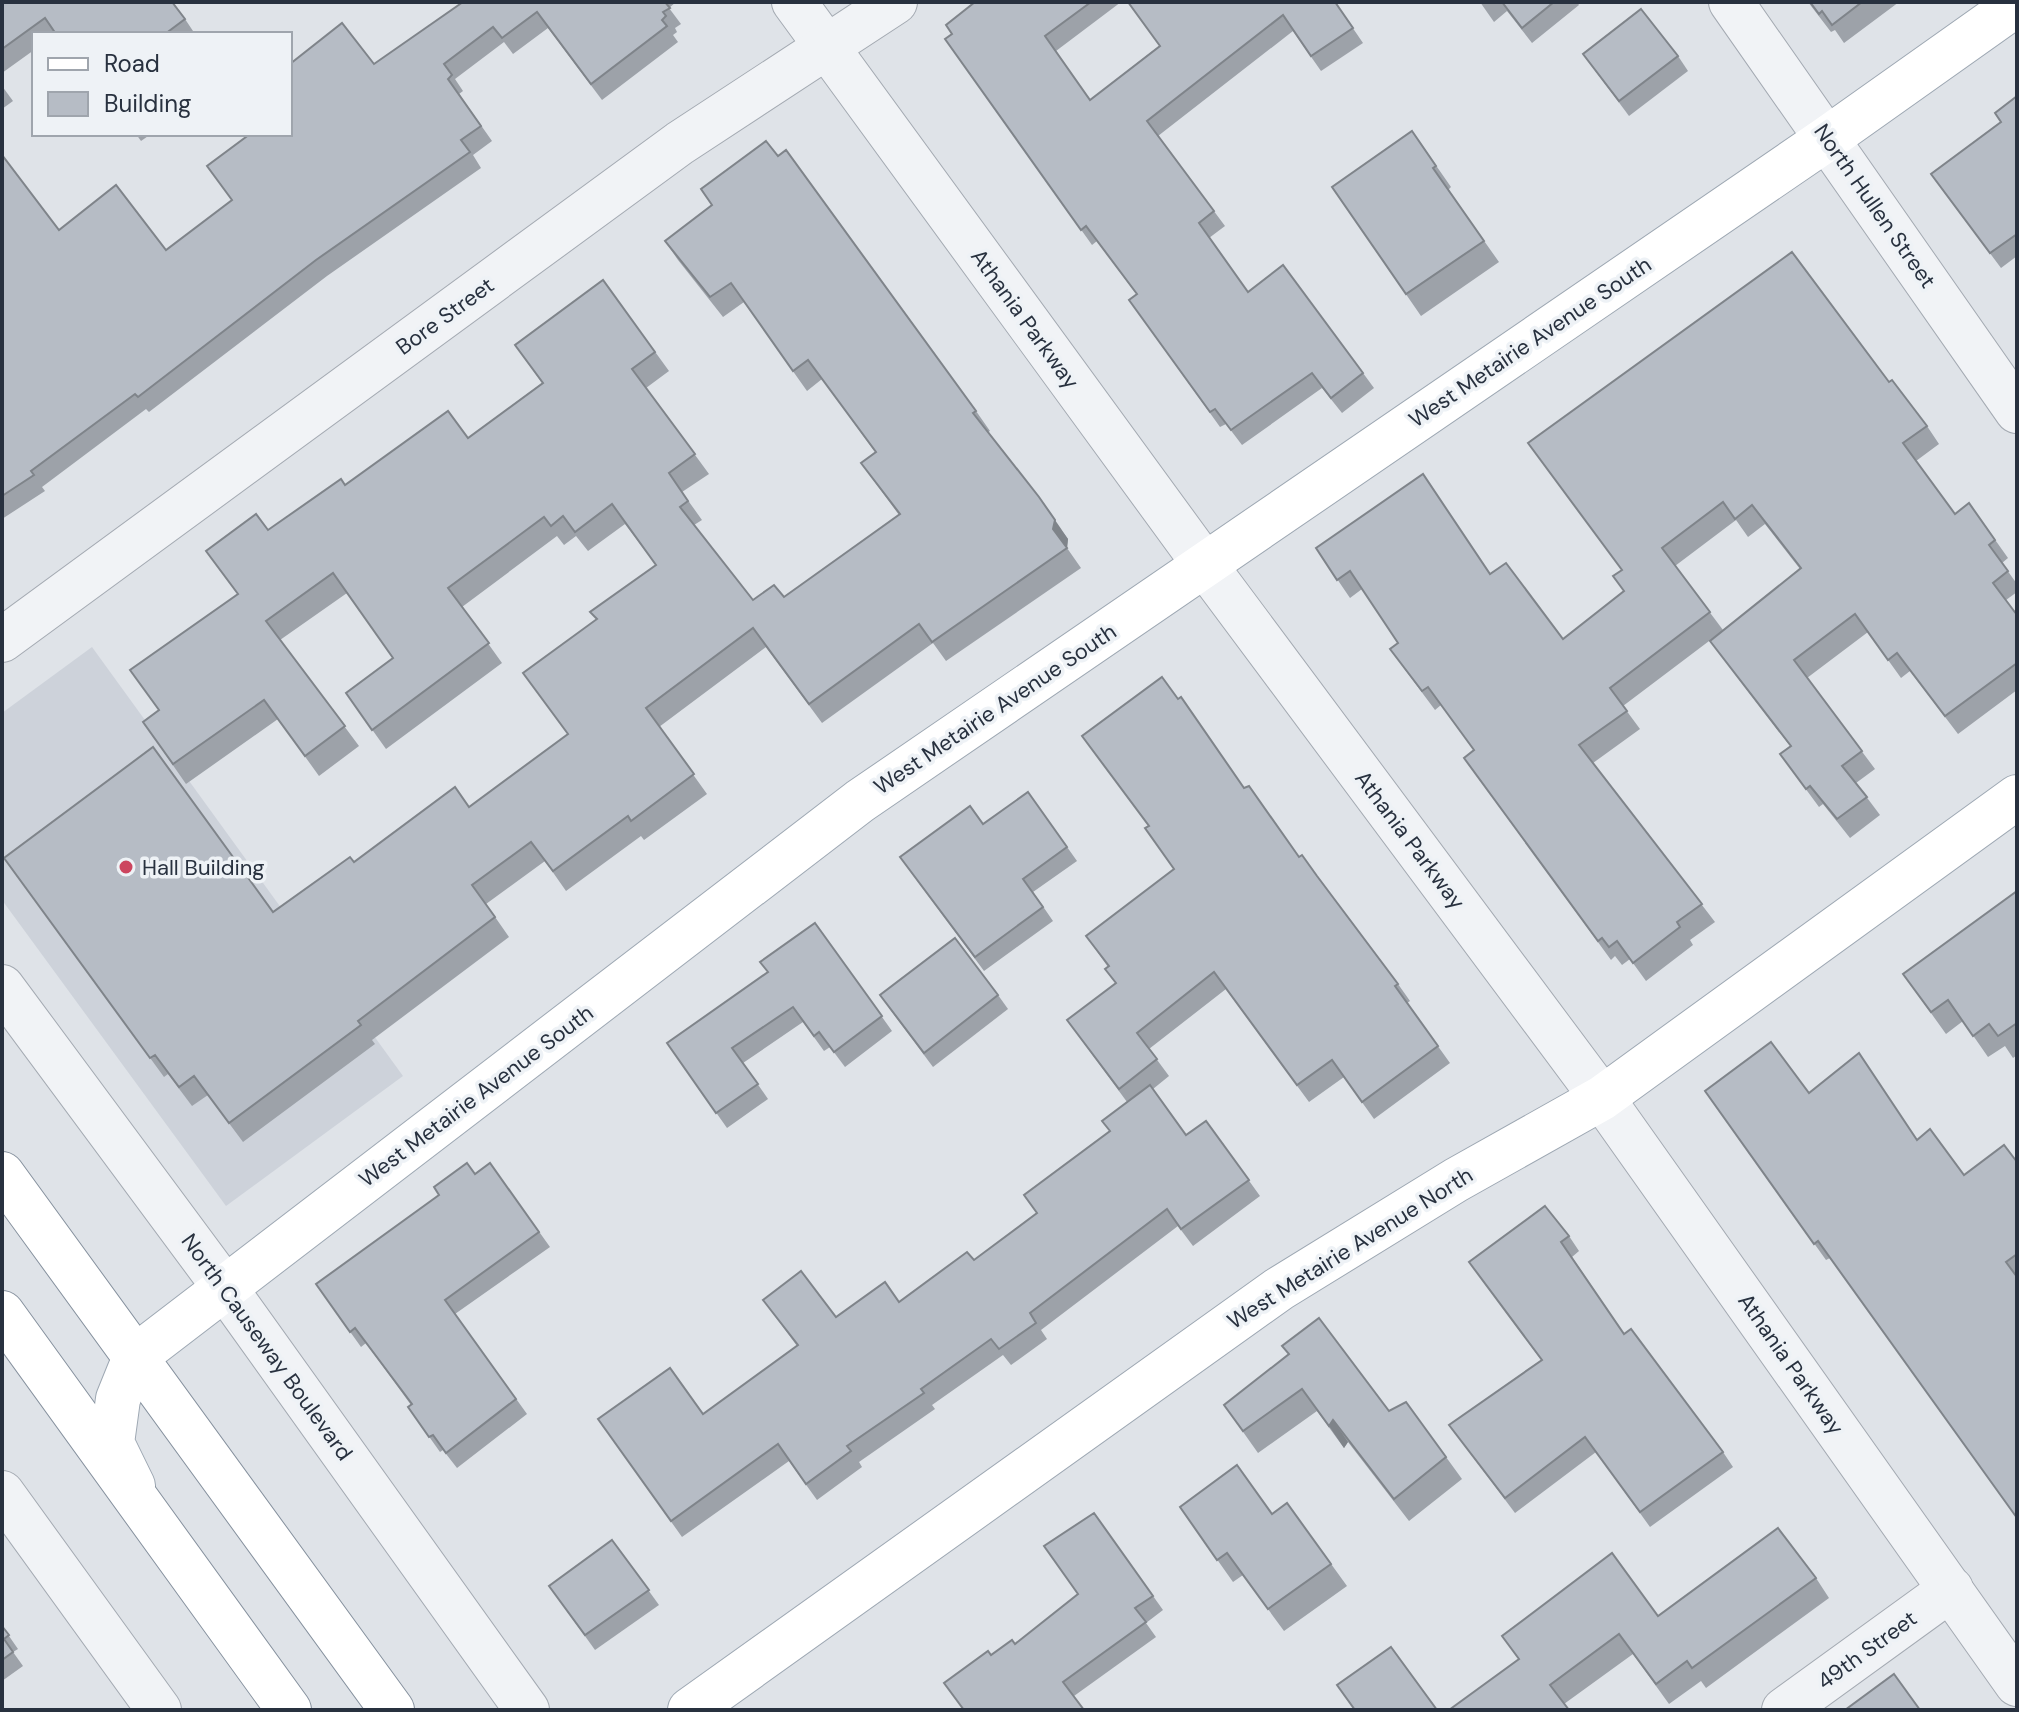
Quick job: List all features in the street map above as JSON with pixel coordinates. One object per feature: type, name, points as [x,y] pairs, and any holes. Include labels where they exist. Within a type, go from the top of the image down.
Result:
[{"type":"main road","name":"West Metairie Avenue South","points":[[135,1357],[860,801],[1828,138],[2017,4]]},
{"type":"main road","name":"West Metairie Avenue North","points":[[690,1710],[1279,1289],[1456,1180],[1602,1098],[2017,797]]},
{"type":"main road","points":[[2,1174],[392,1710]]},
{"type":"main road","points":[[2,1313],[289,1710]]},
{"type":"main road","points":[[135,1357],[118,1399],[112,1443],[144,1509]]},
{"type":"street","name":"Athania Parkway","points":[[794,2],[1205,565],[1602,1098],[2017,1684]]},
{"type":"street","name":"Bore Street","points":[[2,640],[680,143],[828,49],[895,2]]},
{"type":"street","name":"North Hullen Street","points":[[1731,2],[2017,411]]},
{"type":"street","name":"North Causeway Boulevard","points":[[2,987],[225,1288],[527,1710]]},
{"type":"street","points":[[2,1493],[159,1710]]},
{"type":"street","name":"49th Street","points":[[1784,1710],[1951,1589]]},
{"type":"shaded area","points":[[92,647],[403,1076],[226,1206],[2,900],[2,713]]},
{"type":"building","points":[[2,2],[172,2],[185,19],[168,32],[55,32],[45,18],[2,49]]},
{"type":"building","points":[[463,2],[665,2],[670,8],[663,12],[666,16],[662,20],[667,26],[591,84],[537,12],[502,38],[493,27],[444,64],[452,75],[448,79],[481,126],[461,140],[470,152],[316,260],[138,397],[135,394],[31,471],[34,475],[2,496],[2,155],[59,230],[116,185],[166,250],[232,200],[207,166],[247,136],[292,136],[292,62],[342,23],[374,64]]},
{"type":"building","points":[[975,2],[1091,2],[1045,36],[1090,100],[1160,46],[1128,2],[1335,2],[1353,28],[1311,56],[1283,15],[1147,121],[1214,211],[1199,223],[1248,292],[1283,265],[1363,373],[1331,398],[1312,373],[1231,430],[1215,409],[1210,412],[1129,300],[1137,294],[1086,226],[1081,230],[945,39],[952,34],[946,25]]},
{"type":"building","points":[[1502,2],[1554,2],[1522,28]]},
{"type":"building","points":[[1810,2],[1862,2],[1832,25],[1822,11],[1819,14]]},
{"type":"building","points":[[1641,9],[1678,56],[1619,101],[1583,54]]},
{"type":"building","points":[[2017,96],[2017,234],[1990,253],[1931,174],[2001,122],[1995,113]]},
{"type":"building","points":[[1412,131],[1436,166],[1433,168],[1484,241],[1406,294],[1332,187]]},
{"type":"building","points":[[766,141],[778,156],[786,150],[976,411],[973,413],[1039,497],[1055,520],[1053,529],[1067,548],[932,642],[919,624],[809,704],[753,628],[646,708],[694,774],[631,821],[628,816],[553,871],[531,842],[472,885],[495,917],[358,1021],[361,1025],[229,1123],[194,1076],[179,1087],[155,1055],[150,1058],[4,858],[153,747],[273,912],[350,857],[354,862],[455,787],[469,807],[568,734],[523,673],[597,619],[590,612],[656,565],[612,504],[575,532],[563,516],[551,526],[544,517],[448,588],[489,643],[372,730],[346,693],[393,658],[333,573],[266,621],[345,726],[305,756],[264,700],[173,764],[143,722],[159,710],[130,670],[238,594],[206,551],[256,514],[268,530],[341,479],[345,485],[448,411],[468,438],[543,383],[515,345],[603,280],[655,352],[632,369],[695,454],[669,473],[688,501],[680,507],[753,600],[774,585],[784,597],[900,514],[861,463],[876,452],[808,360],[793,371],[731,283],[710,297],[665,241],[712,205],[701,189]]},
{"type":"building","points":[[1792,252],[1889,382],[1892,380],[1927,426],[1903,443],[1955,514],[1969,503],[1995,540],[1989,545],[2008,571],[1993,583],[2017,615],[2017,663],[1945,716],[1897,653],[1888,660],[1855,614],[1794,660],[1862,751],[1842,766],[1867,797],[1837,819],[1810,786],[1806,789],[1780,754],[1791,746],[1710,641],[1801,568],[1752,505],[1735,519],[1723,502],[1662,548],[1710,612],[1610,688],[1627,711],[1579,745],[1702,904],[1677,922],[1680,927],[1633,963],[1617,941],[1609,947],[1602,938],[1598,941],[1464,758],[1474,750],[1428,687],[1422,691],[1390,649],[1398,643],[1350,571],[1337,580],[1316,548],[1423,474],[1490,574],[1506,563],[1563,639],[1624,591],[1613,576],[1622,570],[1528,443]]},
{"type":"building","points":[[1162,677],[1178,699],[1181,697],[1244,788],[1249,786],[1299,857],[1302,855],[1398,984],[1395,986],[1438,1046],[1362,1102],[1332,1060],[1297,1085],[1214,972],[1137,1033],[1157,1059],[1119,1089],[1067,1020],[1116,983],[1105,969],[1109,966],[1086,936],[1174,869],[1145,828],[1149,826],[1082,736]]},
{"type":"building","points":[[1028,792],[1067,847],[1023,879],[1043,907],[975,957],[900,857],[970,806],[983,824]]},
{"type":"building","points":[[2017,891],[2017,1023],[1998,1036],[1989,1024],[1973,1036],[1948,1000],[1931,1012],[1903,974]]},
{"type":"building","points":[[815,923],[882,1016],[834,1052],[819,1032],[814,1036],[793,1007],[732,1048],[758,1084],[716,1113],[667,1043],[768,972],[760,962]]},
{"type":"building","points":[[955,938],[998,995],[924,1053],[880,995]]},
{"type":"building","points":[[1771,1042],[1809,1093],[1859,1053],[1917,1140],[1930,1129],[1964,1175],[2004,1145],[2017,1162],[2017,1254],[2006,1262],[2017,1277],[2017,1518],[1818,1241],[1814,1244],[1705,1091]]},
{"type":"building","points":[[1150,1085],[1186,1135],[1206,1121],[1249,1180],[1181,1229],[1167,1209],[1030,1313],[1036,1323],[999,1349],[991,1339],[921,1389],[924,1393],[847,1446],[851,1451],[806,1484],[778,1444],[671,1521],[598,1419],[670,1368],[703,1414],[798,1345],[763,1300],[801,1271],[836,1317],[885,1282],[899,1302],[967,1252],[974,1260],[1037,1213],[1024,1195],[1110,1131],[1102,1121]]},
{"type":"building","points":[[467,1163],[475,1174],[490,1163],[539,1232],[445,1300],[516,1399],[446,1453],[433,1435],[429,1437],[408,1407],[412,1404],[355,1328],[350,1332],[316,1284],[439,1195],[434,1187]]},
{"type":"building","points":[[1545,1206],[1569,1236],[1561,1242],[1624,1334],[1631,1329],[1723,1452],[1640,1512],[1585,1437],[1505,1498],[1449,1425],[1542,1360],[1469,1262]]},
{"type":"building","points":[[1319,1318],[1389,1411],[1406,1402],[1446,1457],[1394,1499],[1333,1420],[1329,1426],[1302,1389],[1243,1431],[1224,1405],[1289,1354],[1282,1346]]},
{"type":"building","points":[[1237,1465],[1272,1514],[1287,1503],[1331,1564],[1268,1609],[1227,1553],[1217,1560],[1180,1507]]},
{"type":"building","points":[[1094,1513],[1153,1596],[1135,1608],[1146,1622],[1063,1682],[1084,1710],[964,1710],[944,1683],[988,1651],[991,1655],[1012,1640],[1015,1644],[1078,1594],[1044,1546]]},
{"type":"building","points":[[1778,1528],[1816,1578],[1692,1668],[1687,1661],[1656,1684],[1619,1634],[1550,1685],[1569,1710],[1449,1710],[1519,1659],[1502,1636],[1612,1553],[1658,1616]]},
{"type":"building","points":[[612,1540],[649,1590],[585,1635],[549,1586]]},
{"type":"building","points":[[2,1626],[9,1635],[4,1639],[13,1652],[2,1660]]},
{"type":"building","points":[[1391,1647],[1437,1710],[1355,1710],[1337,1685]]},
{"type":"building","points":[[1894,1674],[1920,1710],[1845,1710]]},
{"type":"place","name":"Hall Building","points":[[126,867]]}]
